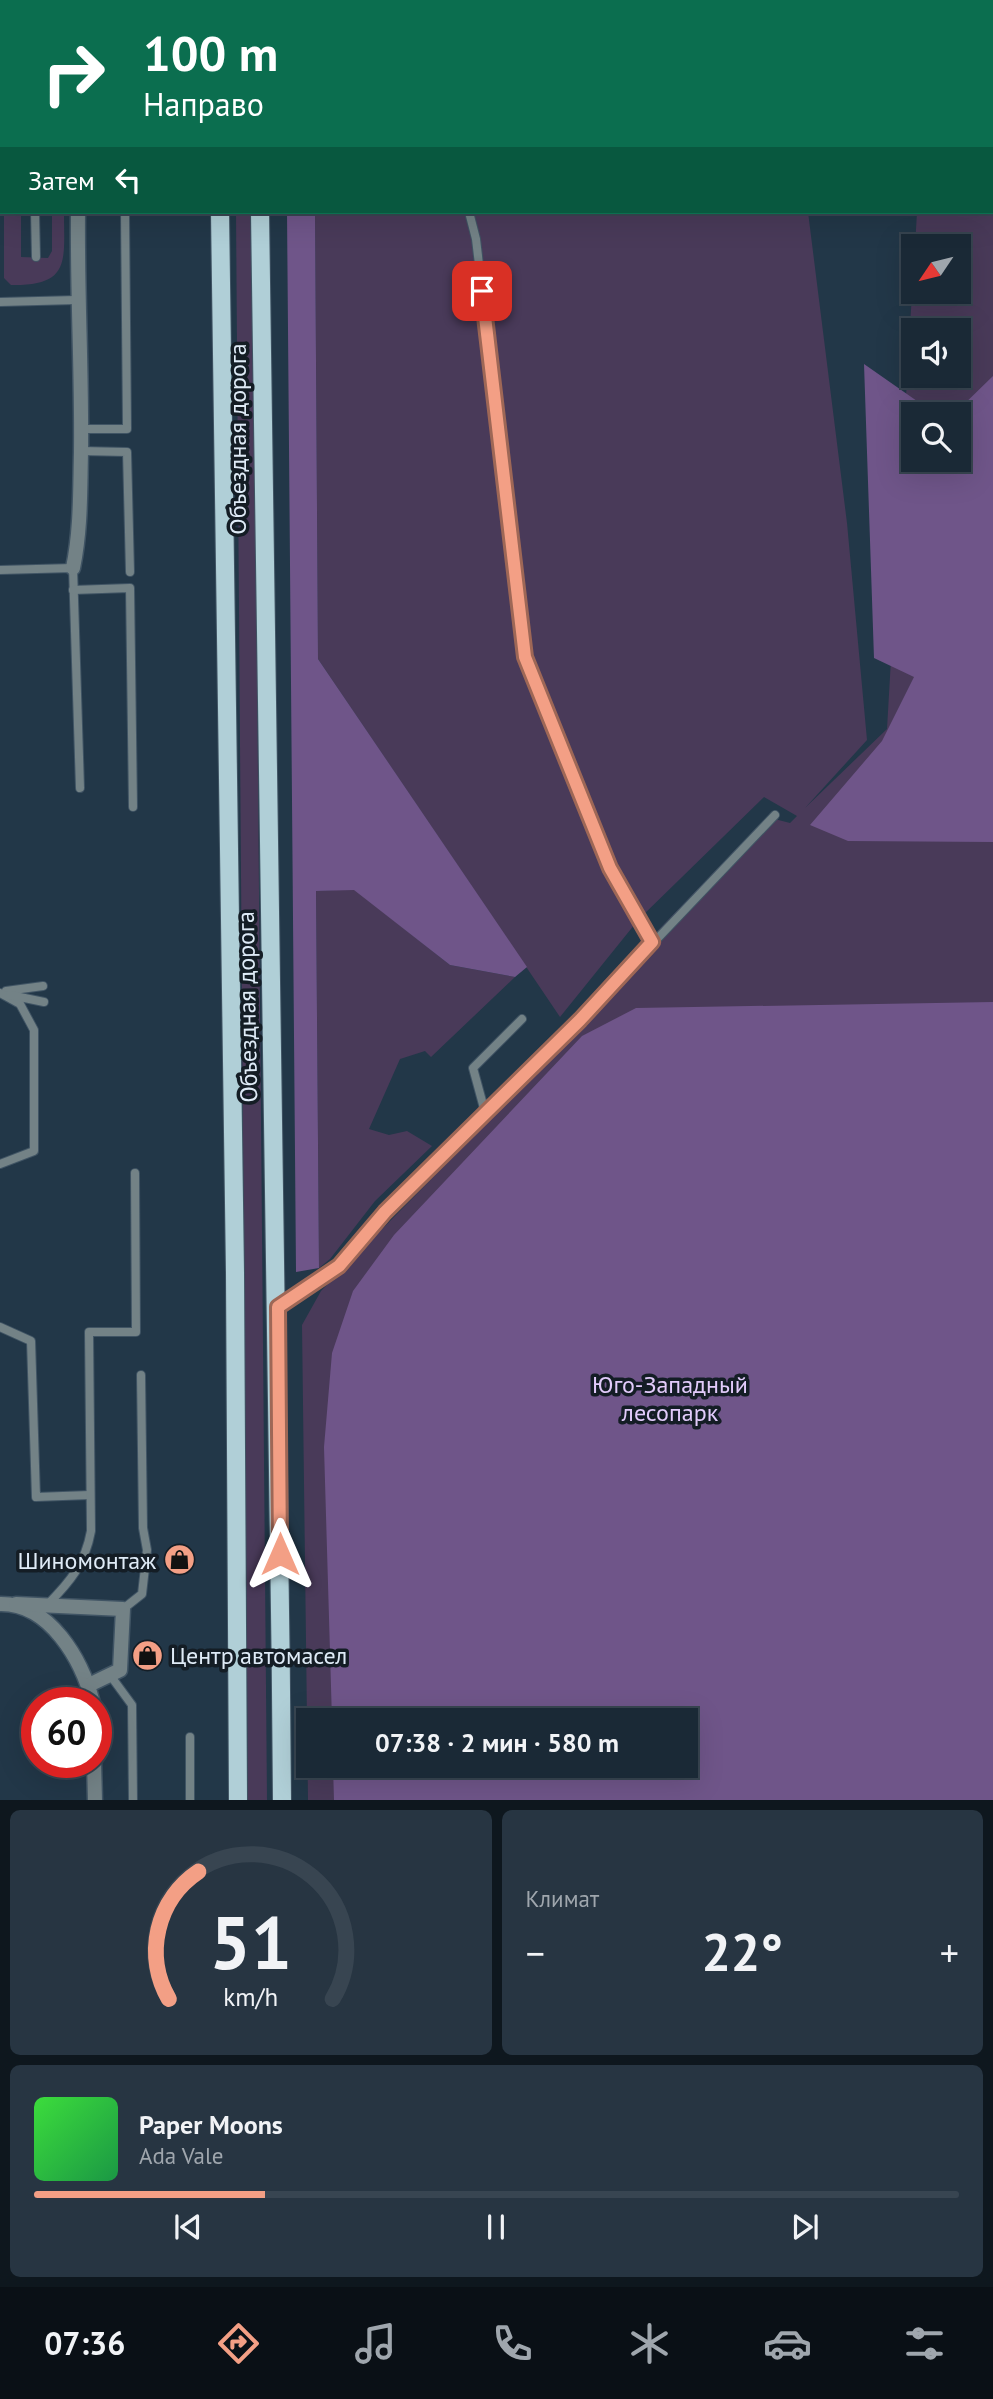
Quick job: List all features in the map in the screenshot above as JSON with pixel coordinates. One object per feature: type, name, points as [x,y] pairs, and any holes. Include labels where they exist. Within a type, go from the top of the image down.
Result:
[{"type":"main road","name":"Объездная дорога","points":[[220,214],[235,1286],[237,1800]]},
{"type":"main road","name":"Объездная дорога","points":[[260,214],[263,684],[278,1307],[282,1800]]},
{"type":"street","points":[[73,568],[80,536],[81,429],[76,300],[78,214]]},
{"type":"street","points":[[0,1604],[16,1604],[47,1605],[123,1609],[120,1670],[89,1685],[70,1649],[44,1622],[16,1604]]},
{"type":"street","points":[[94,1778],[95,1800]]},
{"type":"lane","points":[[35,214],[36,257]]},
{"type":"lane","points":[[81,429],[127,429],[125,214]]},
{"type":"lane","points":[[469,214],[476,239],[525,657],[610,868],[652,942]]},
{"type":"lane","points":[[0,302],[76,300]]},
{"type":"lane","points":[[80,450],[127,452],[130,572]]},
{"type":"lane","points":[[0,570],[73,568],[80,788]]},
{"type":"lane","points":[[73,590],[130,589],[134,807]]},
{"type":"lane","points":[[278,1307],[339,1266],[385,1212],[580,1020],[775,815]]},
{"type":"lane","points":[[0,993],[43,986]]},
{"type":"lane","points":[[0,993],[44,1002]]},
{"type":"lane","points":[[0,993],[20,1004],[34,1030],[34,1151],[0,1164]]},
{"type":"lane","points":[[485,1112],[473,1068],[522,1019]]},
{"type":"lane","points":[[47,1605],[68,1584],[86,1555],[91,1531],[89,1332],[136,1332],[135,1173]]},
{"type":"lane","points":[[0,1327],[30,1341],[36,1497],[90,1495]]},
{"type":"lane","points":[[123,1609],[142,1594],[147,1550],[143,1528],[141,1375]]},
{"type":"lane","points":[[110,1675],[132,1705],[133,1800]]},
{"type":"lane","points":[[190,1737],[190,1800]]},
{"type":"green space","points":[[4,214],[21,214],[21,257],[48,258],[52,251],[52,214],[64,214],[63,257],[54,275],[45,281],[31,284],[11,285],[4,278]]},
{"type":"green space","points":[[236,214],[253,214],[267,1800],[248,1800]]},
{"type":"green space","points":[[287,214],[315,214],[318,659],[527,967],[515,977],[450,965],[354,890],[316,891],[319,1268],[296,1272]]},
{"type":"green space","name":"Юго-Западный лесопарк","points":[[315,214],[808,214],[847,523],[867,740],[805,808],[887,729],[902,472],[971,472],[971,402],[906,402],[907,388],[971,388],[971,318],[911,318],[911,304],[971,304],[971,234],[916,234],[917,214],[993,214],[993,1800],[308,1800],[308,1778],[698,1778],[698,1708],[307,1708],[302,1325],[321,1291],[610,998],[598,993],[767,817],[790,823],[797,816],[764,797],[639,919],[560,1017],[318,659]]},
{"type":"green space","points":[[864,364],[918,402],[901,402],[901,472],[971,472],[971,402],[966,402],[993,376],[993,842],[848,841],[810,825],[882,741],[914,677],[874,658]]},
{"type":"green space","points":[[354,889],[450,965],[515,977],[431,1057],[425,1051],[400,1059],[369,1129],[389,1135],[407,1131],[432,1146],[375,1201],[330,1259],[319,1268],[316,891]]},
{"type":"green space","name":"Юго-Западный лесопарк","points":[[993,1002],[993,1800],[334,1800],[333,1778],[698,1778],[698,1708],[332,1708],[324,1447],[332,1353],[353,1291],[394,1235],[582,1036],[636,1008]]},
{"type":"place","name":"Шиномонтаж","points":[[179,1560]]},
{"type":"place","name":"Центр автомасел","points":[[147,1655]]},
{"type":"route","points":[[280,1554],[278,1307],[339,1266],[385,1212],[580,1020],[652,942],[610,868],[525,657],[482,291]]}]
